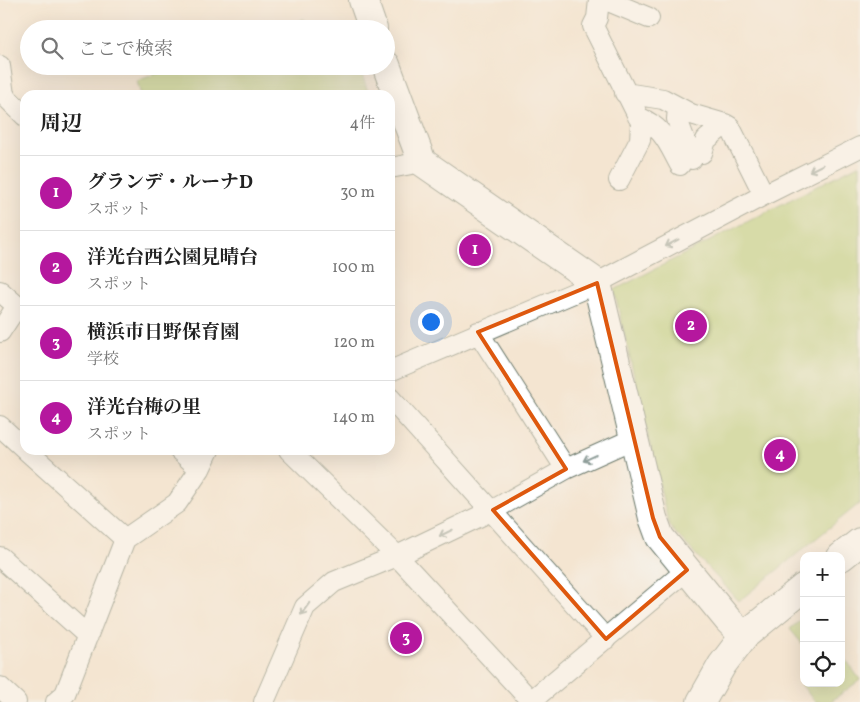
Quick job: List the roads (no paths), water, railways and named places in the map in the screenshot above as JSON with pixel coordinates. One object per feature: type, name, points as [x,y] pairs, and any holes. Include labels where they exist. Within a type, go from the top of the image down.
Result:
[{"type":"street","points":[[363,0],[370,20]]},
{"type":"street","points":[[600,0],[597,18],[593,26],[641,122],[640,140],[620,180]]},
{"type":"street","points":[[606,0],[649,18]]},
{"type":"street","points":[[0,66],[4,95],[20,111]]},
{"type":"street","points":[[390,75],[422,162],[597,283],[653,518],[660,537],[744,636]]},
{"type":"street","points":[[625,93],[663,99],[691,114],[730,127],[764,195]]},
{"type":"street","points":[[678,107],[676,119],[691,159]]},
{"type":"street","points":[[638,117],[652,122],[691,159]]},
{"type":"street","points":[[691,159],[706,140],[725,124]]},
{"type":"street","points":[[395,368],[597,283],[860,147]]},
{"type":"street","points":[[395,167],[422,162]]},
{"type":"street","points":[[0,291],[20,309]]},
{"type":"street","points":[[0,332],[20,311]]},
{"type":"street","points":[[478,332],[566,469]]},
{"type":"street","points":[[395,403],[493,510],[606,639]]},
{"type":"street","points":[[0,426],[20,444]]},
{"type":"street","points":[[264,702],[305,607],[334,582],[398,556],[493,510],[566,469],[635,438]]},
{"type":"street","points":[[33,455],[125,539]]},
{"type":"street","points":[[185,455],[200,469]]},
{"type":"street","points":[[56,702],[65,694],[125,539],[177,503],[200,469],[207,455]]},
{"type":"street","points":[[294,455],[398,556],[531,702],[687,570]]},
{"type":"street","points":[[845,554],[860,542]]},
{"type":"street","points":[[0,557],[88,636]]},
{"type":"street","points":[[701,702],[722,665],[744,636],[800,590]]},
{"type":"street","points":[[0,687],[16,702]]},
{"type":"place","name":"グランデ・ルーナD","points":[[475,250]]},
{"type":"place","name":"洋光台西公園見晴台","points":[[691,326]]},
{"type":"place","name":"洋光台梅の里","points":[[780,455]]},
{"type":"place","name":"横浜市日野保育園","points":[[406,638]]}]
